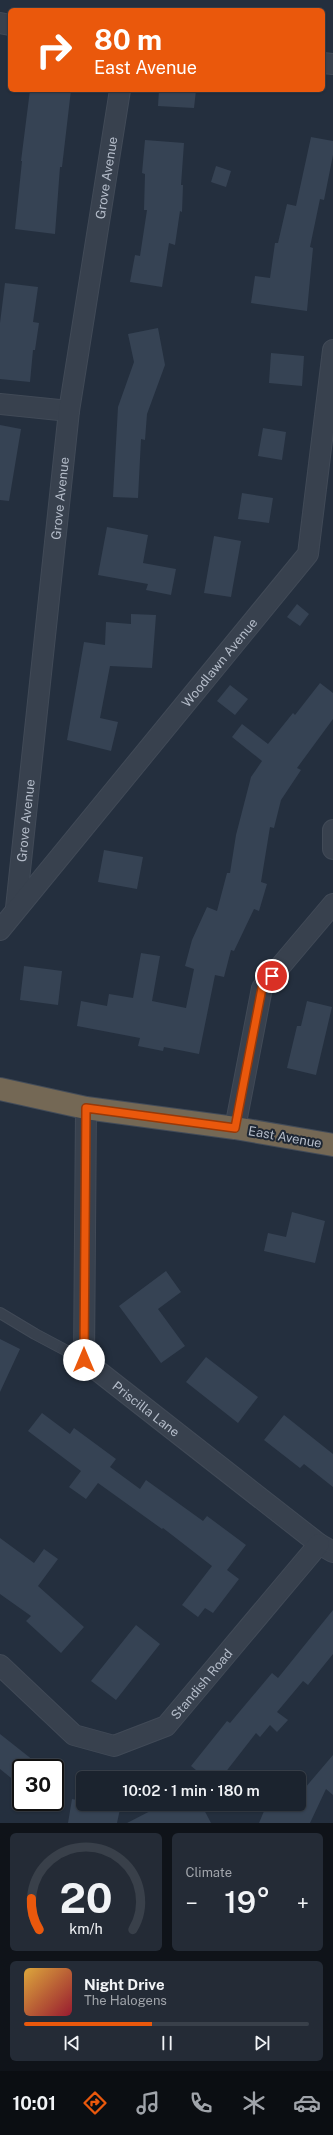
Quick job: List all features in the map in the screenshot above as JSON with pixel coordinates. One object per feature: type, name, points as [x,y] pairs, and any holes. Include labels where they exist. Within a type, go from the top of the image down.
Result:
[{"type":"highway","name":"East Avenue","points":[[0,1089],[86,1108],[235,1128],[333,1145]]},
{"type":"street","name":"Grove Avenue","points":[[16,908],[69,411],[120,92]]},
{"type":"street","name":"Woodlawn Avenue","points":[[0,930],[16,908],[308,554],[333,350]]},
{"type":"street","points":[[0,404],[69,411]]},
{"type":"street","points":[[333,830],[333,848]]},
{"type":"street","points":[[235,1128],[262,988],[333,904]]},
{"type":"street","points":[[84,1360],[86,1108]]},
{"type":"street","name":"Priscilla Lane","points":[[84,1360],[326,1548]]},
{"type":"street","name":"Standish Road","points":[[0,1665],[74,1735],[114,1746],[166,1726],[326,1548]]},
{"type":"lane","points":[[0,1313],[84,1360]]},
{"type":"building","points":[[30,92],[71,92],[62,167],[60,167],[55,234],[15,229],[21,161]]},
{"type":"building","points":[[159,92],[196,92],[194,108],[158,106]]},
{"type":"building","points":[[311,137],[333,141],[333,155],[324,200],[320,199],[310,247],[313,248],[307,311],[251,303],[255,276],[270,278],[275,243],[278,243],[287,204],[296,206]]},
{"type":"building","points":[[145,140],[184,143],[181,185],[183,185],[182,212],[180,211],[175,245],[169,243],[162,287],[130,282],[135,255],[140,256],[147,210],[144,210],[145,174],[142,173]]},
{"type":"building","points":[[216,166],[231,171],[226,187],[211,182]]},
{"type":"building","points":[[5,283],[38,287],[33,322],[39,323],[35,350],[33,350],[30,382],[0,379],[0,323]]},
{"type":"building","points":[[158,328],[165,365],[147,414],[145,440],[141,439],[138,498],[113,497],[118,407],[134,362],[128,334]]},
{"type":"building","points":[[271,353],[304,356],[302,386],[269,383]]},
{"type":"building","points":[[0,425],[21,429],[9,501],[0,500]]},
{"type":"building","points":[[263,428],[286,432],[282,460],[258,456]]},
{"type":"building","points":[[242,493],[273,498],[269,523],[238,519]]},
{"type":"building","points":[[107,527],[148,535],[143,563],[176,569],[171,595],[146,590],[148,584],[98,575]]},
{"type":"building","points":[[214,536],[241,541],[231,597],[204,593]]},
{"type":"building","points":[[297,604],[309,614],[300,626],[287,617]]},
{"type":"building","points":[[131,614],[156,615],[152,668],[110,666],[100,718],[118,722],[111,751],[67,740],[84,642],[105,645],[106,622],[131,624]]},
{"type":"building","points":[[320,683],[333,693],[333,719],[297,768],[301,770],[281,800],[274,828],[270,827],[261,882],[267,884],[259,911],[254,909],[234,951],[231,950],[224,977],[215,975],[199,1054],[164,1047],[163,1051],[138,1046],[140,1038],[77,1026],[81,1001],[107,1006],[109,994],[133,998],[141,953],[160,956],[152,1001],[186,1008],[194,969],[185,966],[192,940],[207,907],[217,911],[227,873],[230,873],[236,835],[251,777],[262,761],[232,737],[242,724],[268,744],[293,713],[295,715]]},
{"type":"building","points":[[230,685],[248,699],[235,715],[217,701]]},
{"type":"building","points":[[104,850],[143,857],[137,889],[98,882]]},
{"type":"building","points":[[24,966],[62,971],[58,1005],[20,1000]]},
{"type":"building","points":[[307,1001],[332,1007],[316,1075],[287,1068],[297,1026],[301,1026]]},
{"type":"building","points":[[292,1212],[325,1221],[315,1263],[264,1251],[268,1233],[286,1237]]},
{"type":"building","points":[[166,1271],[181,1292],[158,1309],[185,1346],[161,1363],[119,1306]]},
{"type":"building","points":[[0,1339],[20,1349],[0,1392]]},
{"type":"building","points":[[206,1357],[258,1397],[238,1423],[186,1382]]},
{"type":"building","points":[[42,1413],[70,1434],[74,1428],[116,1459],[110,1467],[140,1489],[146,1480],[203,1521],[207,1516],[246,1545],[227,1570],[239,1579],[213,1613],[205,1608],[198,1617],[182,1605],[212,1566],[163,1528],[162,1529],[98,1483],[86,1499],[69,1487],[81,1471],[28,1431]]},
{"type":"building","points":[[284,1415],[333,1454],[333,1487],[304,1464],[300,1468],[264,1440]]},
{"type":"building","points":[[0,1538],[34,1563],[44,1549],[58,1559],[38,1586],[84,1627],[61,1653],[26,1621],[31,1616],[0,1594]]},
{"type":"building","points":[[333,1610],[333,1654],[308,1685],[303,1681],[277,1712],[288,1720],[277,1732],[270,1725],[260,1737],[256,1733],[226,1771],[197,1771],[191,1766],[227,1721],[230,1723],[272,1673],[278,1678]]},
{"type":"building","points":[[136,1625],[160,1644],[116,1700],[91,1681]]},
{"type":"building","points":[[0,1734],[32,1759],[12,1759],[12,1779],[0,1769]]},
{"type":"building","points":[[333,1755],[333,1795],[326,1789],[310,1823],[259,1823],[264,1811],[306,1811],[306,1787]]},
{"type":"building","points":[[72,1799],[76,1800],[76,1811],[120,1811],[117,1823],[68,1823]]},
{"type":"building","points":[[150,1811],[205,1811],[211,1823],[127,1823]]},
{"type":"route","points":[[84,1360],[86,1108],[235,1128],[262,988],[272,976]]}]
